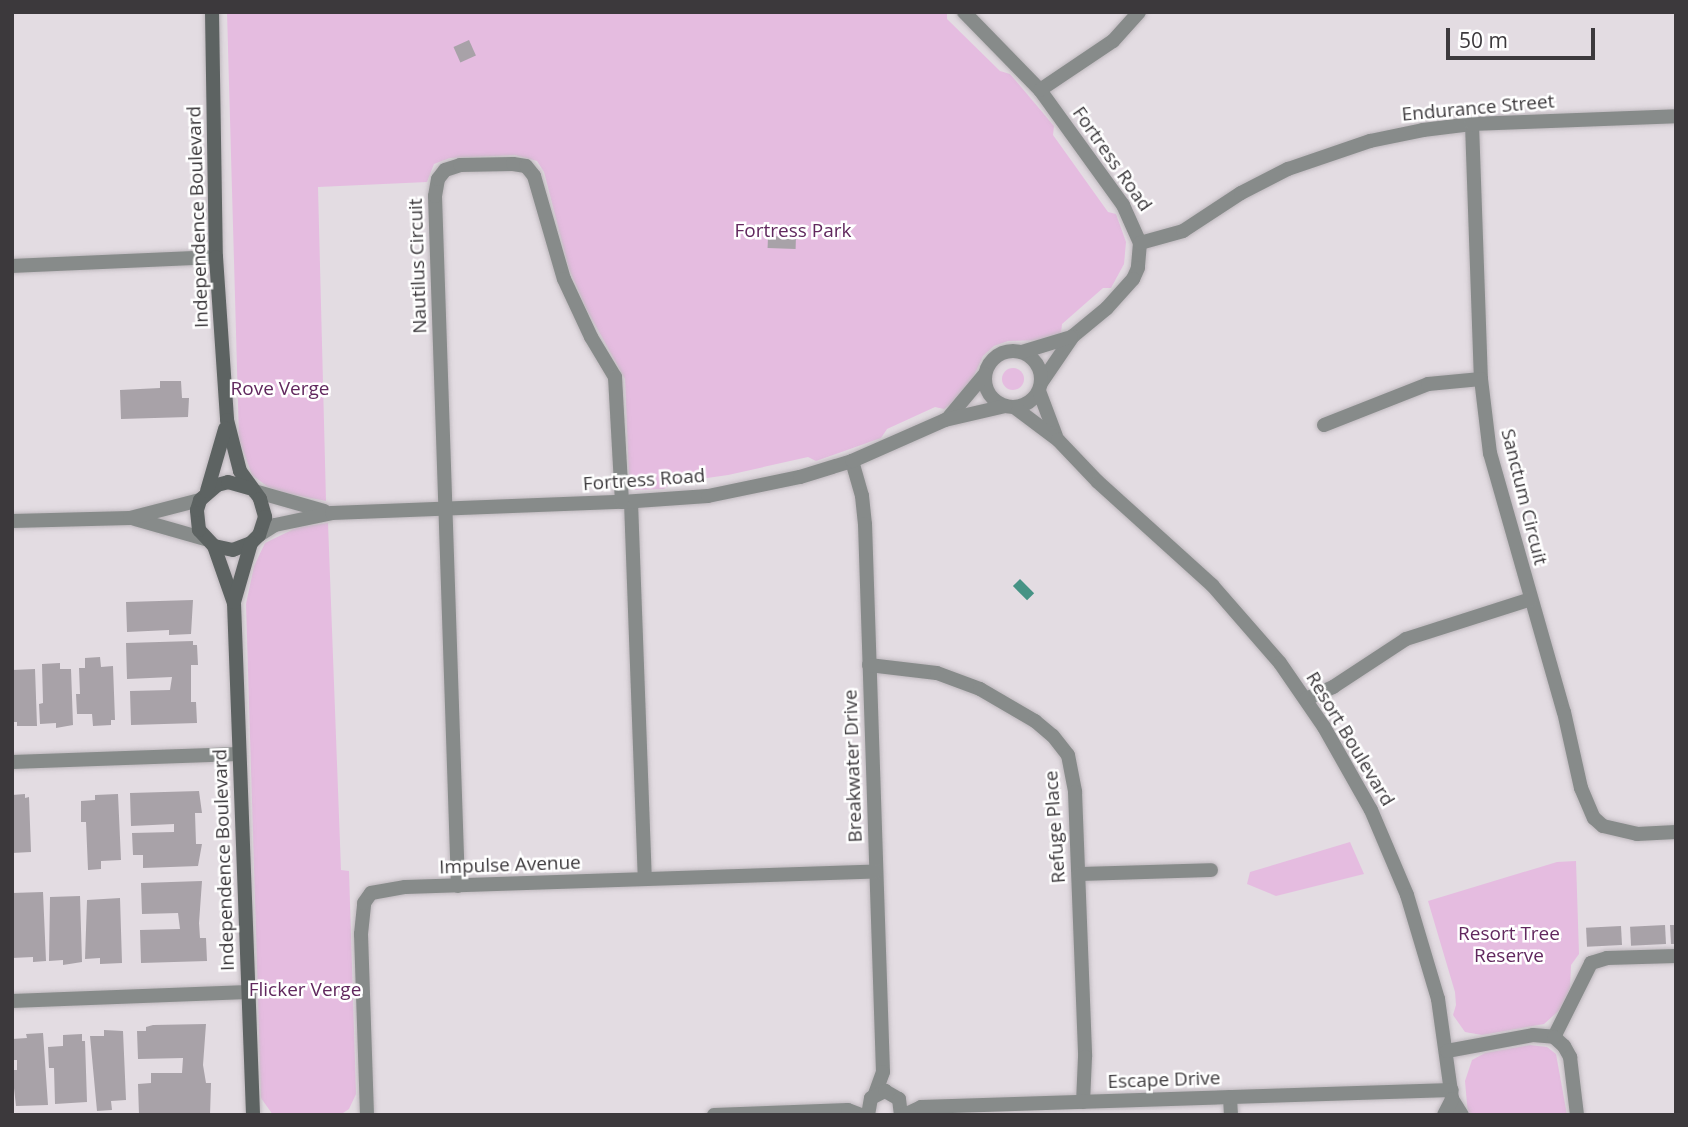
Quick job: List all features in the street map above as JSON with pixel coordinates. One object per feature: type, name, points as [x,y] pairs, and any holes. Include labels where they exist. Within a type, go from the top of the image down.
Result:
[{"type":"street","name":"Independence Boulevard","points":[[212,12],[216,257],[227,420],[232,448],[252,489]]},
{"type":"street","name":"Fortress Road","points":[[964,12],[1040,90],[1123,205],[1140,243],[1138,268],[1133,279],[1107,308],[1073,336],[1040,387]]},
{"type":"street","points":[[1040,90],[1113,41],[1139,12]]},
{"type":"street","name":"Endurance Street","points":[[1140,243],[1183,231],[1241,193],[1315,158],[1398,134],[1472,124],[1676,116]]},
{"type":"street","name":"Sanctum Circuit","points":[[1472,124],[1481,379],[1490,453],[1571,739],[1581,788],[1579,806],[1590,827],[1611,838],[1676,832]]},
{"type":"street","name":"Nautilus Circuit","points":[[458,886],[435,187],[445,170],[460,165],[519,164],[534,176],[564,279],[591,337],[615,377],[626,502],[645,879]]},
{"type":"street","points":[[12,265],[216,257]]},
{"type":"street","name":"Fortress Road","points":[[1022,352],[1073,336]]},
{"type":"street","points":[[1022,352],[1035,360],[1040,387],[1029,403],[1009,407],[987,390],[985,374],[999,354],[1022,352]]},
{"type":"street","name":"Fortress Road","points":[[945,420],[985,374]]},
{"type":"street","points":[[1324,425],[1428,384],[1481,379]]},
{"type":"street","name":"Resort Boulevard","points":[[1040,387],[1058,440]]},
{"type":"street","name":"Fortress Road","points":[[255,539],[275,525],[332,513],[626,502],[708,496],[753,488],[852,461],[945,420],[1009,407]]},
{"type":"street","name":"Resort Boulevard","points":[[1009,407],[1058,440],[1098,482],[1212,585],[1257,635],[1309,703],[1371,810],[1399,873],[1428,960],[1447,1051],[1452,1090],[1462,1115]]},
{"type":"street","name":"Independence Boulevard","points":[[204,496],[227,420]]},
{"type":"street","name":"Breakwater Drive","points":[[852,461],[864,506],[883,1072],[868,1115]]},
{"type":"street","points":[[12,521],[130,518],[204,496],[228,482],[252,489],[260,499],[265,517],[255,539],[233,550],[130,518]]},
{"type":"street","name":"Fortress Road","points":[[252,489],[332,513]]},
{"type":"street","points":[[204,496],[197,520],[209,542]]},
{"type":"street","name":"Independence Boulevard","points":[[253,1115],[234,603],[255,539]]},
{"type":"street","name":"Independence Boulevard","points":[[209,542],[234,603]]},
{"type":"street","points":[[1309,703],[1406,639],[1531,599]]},
{"type":"street","name":"Refuge Place","points":[[869,665],[914,668],[959,680],[1018,710],[1053,736],[1068,755],[1074,779],[1079,874],[1086,1102]]},
{"type":"street","points":[[12,762],[239,754]]},
{"type":"street","points":[[1079,874],[1211,870]]},
{"type":"street","name":"Impulse Avenue","points":[[367,1115],[361,934],[364,903],[371,893],[385,889],[876,871]]},
{"type":"street","points":[[1554,1037],[1591,963],[1615,957],[1676,956]]},
{"type":"street","points":[[12,1001],[248,992]]},
{"type":"street","points":[[1447,1051],[1533,1035],[1554,1037],[1564,1046],[1570,1057],[1577,1115]]},
{"type":"street","name":"Breakwater Drive","points":[[883,1072],[897,1097]]},
{"type":"street","name":"Escape Drive","points":[[903,1115],[921,1107],[1409,1091],[1420,1085],[1452,1090]]},
{"type":"street","points":[[1444,1115],[1452,1090]]},
{"type":"street","name":"Escape Drive","points":[[873,1096],[885,1091],[921,1107]]},
{"type":"street","points":[[714,1115],[854,1112],[873,1096]]},
{"type":"street","points":[[897,1097],[903,1115]]},
{"type":"street","points":[[1223,1115],[1226,1097]]},
{"type":"street","points":[[1226,1097],[1231,1115]]},
{"type":"green space","name":"Fortress Park","points":[[227,12],[947,12],[947,19],[1000,71],[1010,74],[1054,126],[1053,135],[1108,212],[1116,214],[1126,242],[1124,264],[1111,288],[1103,288],[1062,324],[1061,333],[1043,340],[1008,341],[994,346],[983,356],[971,382],[957,399],[944,409],[935,407],[887,429],[881,438],[816,461],[808,457],[728,475],[672,483],[664,489],[635,490],[629,477],[625,379],[587,310],[569,269],[544,172],[537,161],[515,155],[450,158],[434,164],[427,182],[318,187],[326,501],[285,493],[268,487],[252,475],[239,439]]},
{"type":"green space","points":[[1013,368],[1021,371],[1024,379],[1021,387],[1013,390],[1005,387],[1002,379],[1005,371]]},
{"type":"green space","name":"Flicker Verge","points":[[328,523],[341,870],[349,871],[356,1094],[349,1109],[340,1115],[273,1115],[261,1098],[246,604],[254,566],[265,543],[298,527]]},
{"type":"green space","points":[[1350,842],[1364,874],[1276,896],[1247,884],[1250,872]]},
{"type":"green space","name":"Resort Tree Reserve","points":[[1576,861],[1579,954],[1571,965],[1570,988],[1563,1007],[1544,1024],[1482,1035],[1465,1032],[1453,1015],[1456,1005],[1455,992],[1428,901],[1557,862]]},
{"type":"green space","points":[[1530,1045],[1547,1047],[1556,1054],[1567,1115],[1468,1115],[1465,1081],[1472,1060],[1485,1053]]},
{"type":"shaded area","points":[[1020,579],[1034,593],[1027,600],[1013,586]]},
{"type":"building","points":[[469,40],[476,56],[460,62],[453,47]]},
{"type":"building","points":[[768,236],[796,237],[796,249],[768,248]]},
{"type":"building","points":[[160,381],[181,381],[182,398],[189,398],[188,417],[121,419],[120,390],[160,388]]},
{"type":"building","points":[[193,600],[191,634],[169,635],[169,630],[127,632],[126,602]]},
{"type":"building","points":[[193,641],[193,645],[197,645],[198,665],[191,665],[191,702],[196,702],[197,723],[131,725],[130,691],[170,690],[172,677],[127,679],[126,643]]},
{"type":"building","points":[[100,657],[101,667],[113,666],[115,720],[111,720],[111,725],[93,726],[92,714],[77,714],[76,694],[80,694],[79,668],[85,668],[85,658]]},
{"type":"building","points":[[60,663],[60,669],[71,669],[73,725],[56,728],[56,723],[40,724],[39,704],[43,703],[42,664]]},
{"type":"building","points":[[35,669],[37,726],[17,726],[17,722],[12,722],[12,670]]},
{"type":"building","points":[[199,791],[202,813],[195,813],[196,844],[202,844],[198,866],[143,868],[143,855],[133,855],[132,833],[174,832],[174,824],[131,826],[130,793]]},
{"type":"building","points":[[25,794],[25,798],[29,797],[31,852],[12,853],[12,795]]},
{"type":"building","points":[[118,794],[121,860],[101,861],[101,869],[88,870],[86,822],[81,822],[81,801],[95,800],[95,795]]},
{"type":"building","points":[[202,881],[199,923],[200,938],[206,938],[207,961],[141,963],[140,930],[180,929],[178,913],[142,914],[141,883]]},
{"type":"building","points":[[43,892],[46,961],[33,962],[33,957],[12,958],[12,893]]},
{"type":"building","points":[[80,896],[82,962],[63,965],[63,960],[49,961],[50,897]]},
{"type":"building","points":[[120,898],[122,963],[100,964],[100,958],[85,959],[87,900]]},
{"type":"building","points":[[1665,925],[1666,944],[1631,946],[1630,927]]},
{"type":"building","points":[[1670,925],[1676,925],[1676,944],[1671,944]]},
{"type":"building","points":[[1621,926],[1622,945],[1587,947],[1586,928]]},
{"type":"building","points":[[206,1024],[203,1065],[206,1083],[211,1083],[210,1115],[139,1115],[138,1084],[151,1083],[151,1073],[182,1073],[183,1058],[138,1059],[137,1031],[146,1031],[146,1027],[153,1025]]},
{"type":"building","points":[[104,1030],[123,1031],[126,1100],[111,1101],[112,1110],[97,1111],[90,1036],[104,1036]]},
{"type":"building","points":[[43,1033],[48,1105],[16,1106],[12,1070],[17,1070],[17,1060],[12,1060],[12,1039],[27,1038],[26,1034]]},
{"type":"building","points":[[82,1034],[82,1041],[85,1041],[87,1102],[55,1104],[54,1068],[49,1068],[48,1047],[63,1046],[63,1035]]},
{"type":"park label","name":"Rove Verge","points":[[280,389]]}]
